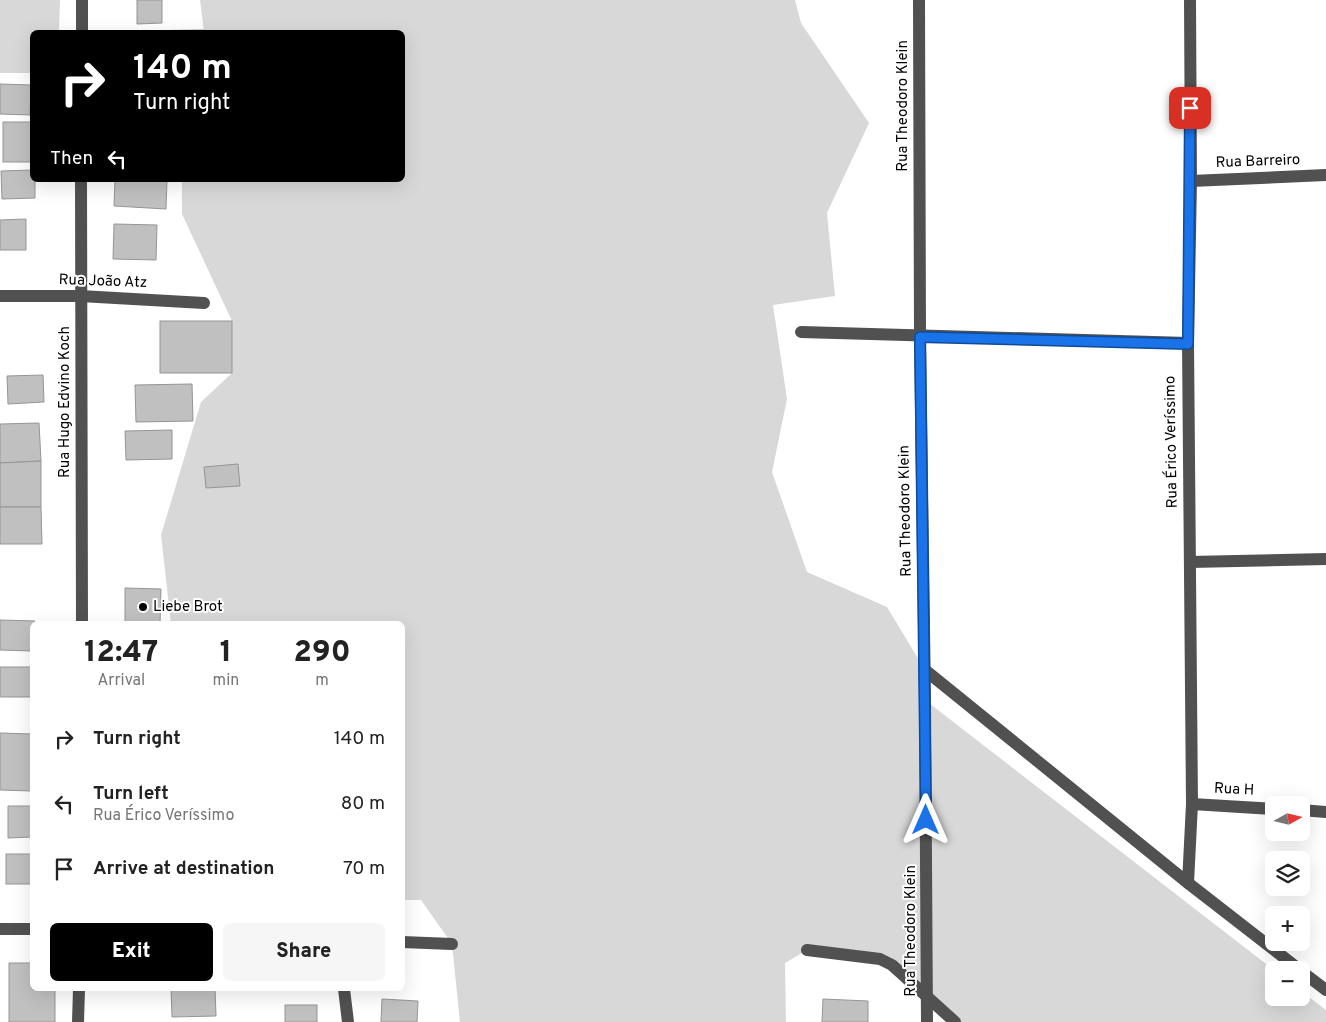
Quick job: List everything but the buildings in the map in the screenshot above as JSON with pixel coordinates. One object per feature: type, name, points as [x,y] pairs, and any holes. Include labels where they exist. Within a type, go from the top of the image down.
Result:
[{"type":"street","points":[[82,0],[82,30]]},
{"type":"street","name":"Rua Theodoro Klein","points":[[920,0],[920,337],[925,670],[927,1022]]},
{"type":"street","name":"Rua Érico Veríssimo","points":[[1188,883],[1192,804],[1188,344],[1190,0]]},
{"type":"street","name":"Rua Barreiro","points":[[1190,181],[1326,175]]},
{"type":"street","name":"Rua Hugo Edvino Koch","points":[[81,182],[82,621]]},
{"type":"street","name":"Rua João Atz","points":[[0,296],[80,296],[204,303]]},
{"type":"street","points":[[801,332],[1188,344]]},
{"type":"street","points":[[1190,562],[1326,559]]},
{"type":"street","points":[[925,670],[1287,961]]},
{"type":"street","name":"Rua H","points":[[1192,804],[1265,808]]},
{"type":"street","points":[[1310,811],[1326,812]]},
{"type":"street","points":[[0,929],[30,929]]},
{"type":"street","points":[[405,942],[452,944]]},
{"type":"street","points":[[807,950],[880,959],[892,965],[955,1022]]},
{"type":"street","points":[[1310,978],[1326,990]]},
{"type":"street","points":[[78,1022],[80,991]]},
{"type":"street","points":[[344,991],[348,1022]]},
{"type":"shaded area","points":[[0,0],[60,0],[59,30],[30,30],[30,73],[0,73]]},
{"type":"shaded area","points":[[200,0],[795,0],[801,23],[869,123],[827,213],[835,296],[773,305],[787,399],[772,472],[807,572],[887,607],[925,670],[925,700],[1265,963],[1265,1006],[1310,1006],[1310,998],[1326,1010],[1326,1022],[955,1022],[892,965],[807,950],[785,963],[786,1022],[460,1022],[452,944],[421,900],[405,900],[405,621],[171,621],[161,535],[201,402],[232,373],[232,321],[182,214],[182,182],[405,182],[405,30],[204,30]]},
{"type":"place","name":"Liebe Brot","points":[[143,607]]},
{"type":"route","points":[[926,820],[920,337],[1188,344],[1190,108]]}]
